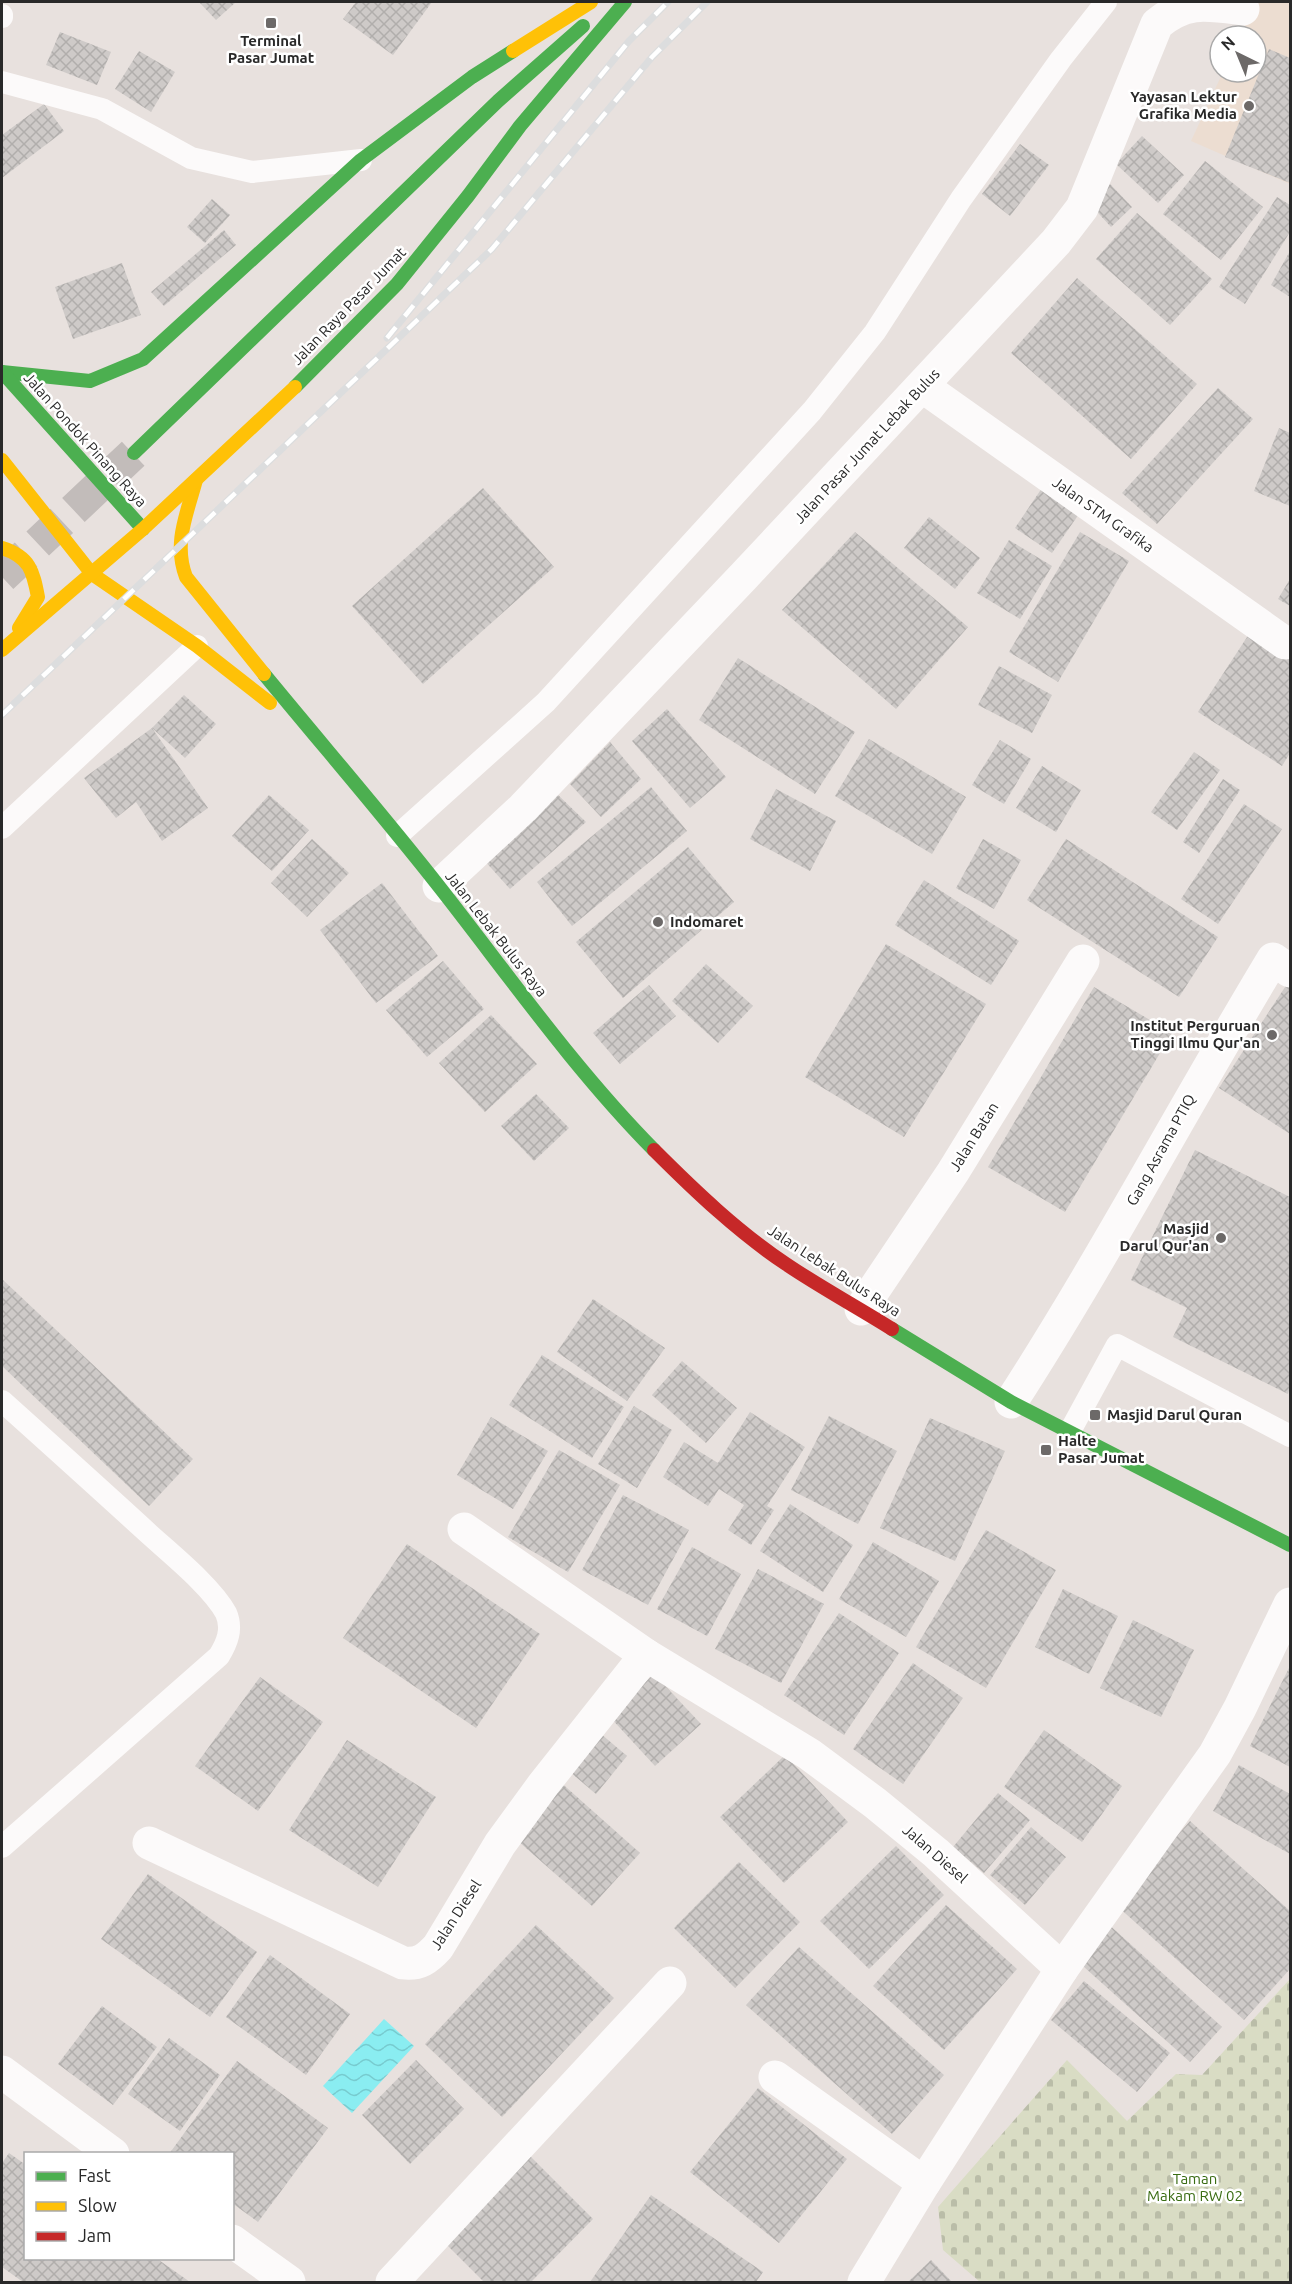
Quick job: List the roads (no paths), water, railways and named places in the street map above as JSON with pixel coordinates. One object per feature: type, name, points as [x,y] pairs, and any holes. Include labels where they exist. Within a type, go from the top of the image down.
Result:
[{"type":"main road","points":[[2,372],[90,381],[143,358],[361,160],[472,77],[591,2]]},
{"type":"main road","points":[[134,453],[498,101],[611,2]]},
{"type":"main road","name":"Jalan Raya Pasar Jumat","points":[[14,638],[143,529],[280,402],[397,284],[468,196],[520,126],[625,2]]},
{"type":"main road","name":"Jalan Pondok Pinang Raya","points":[[2,372],[143,529]]},
{"type":"main road","points":[[2,460],[92,574]]},
{"type":"main road","name":"Jalan Lebak Bulus Raya","points":[[196,480],[180,542],[180,561],[186,577],[439,886],[555,1037],[623,1118],[655,1152],[686,1182],[785,1263],[1011,1402],[1290,1545]]},
{"type":"main road","points":[[2,548],[12,550],[33,569],[38,597],[14,638],[2,650]]},
{"type":"main road","name":"Jalan Lebak Bulus Raya","points":[[92,574],[196,646],[317,739]]},
{"type":"street","name":"Jalan Pasar Jumat Lebak Bulus","points":[[439,886],[523,808],[922,387],[1056,242],[1082,208],[1157,24],[1176,6],[1188,2],[1243,9]]},
{"type":"street","name":"Jalan STM Grafika","points":[[922,387],[1285,643]]},
{"type":"street","name":"Jalan Batan","points":[[861,1310],[953,1172],[1083,962]]},
{"type":"street","name":"Gang Asrama PTIQ","points":[[1011,1402],[1157,1161],[1208,1068],[1282,965]]},
{"type":"street","name":"Jalan Diesel","points":[[464,1529],[646,1655],[809,1754],[875,1803],[936,1853],[1062,1969]]},
{"type":"street","points":[[864,2283],[924,2183],[1062,1969],[1215,1754],[1290,1604]]},
{"type":"street","name":"Jalan Diesel","points":[[149,1843],[403,1964],[415,1964],[424,1960],[438,1947],[501,1844],[543,1785],[646,1655]]},
{"type":"street","points":[[392,2283],[670,1983]]},
{"type":"street","points":[[2,2072],[110,2152]]},
{"type":"street","points":[[775,2077],[924,2183]]},
{"type":"street","points":[[234,2242],[289,2283]]},
{"type":"lane","points":[[397,836],[546,702],[812,411],[874,332],[961,199],[1061,60],[1106,2]]},
{"type":"lane","points":[[2,82],[102,109],[191,158],[252,172],[361,160]]},
{"type":"lane","points":[[2,828],[196,646]]},
{"type":"lane","points":[[1069,1433],[1117,1345],[1290,1436]]},
{"type":"lane","points":[[2,1401],[168,1550],[214,1596],[226,1615],[230,1632],[219,1656],[2,1847]]},
{"type":"water","points":[[384,2019],[414,2046],[352,2113],[323,2086]]},
{"type":"tunnel","points":[[2,577],[134,453]]},
{"type":"railway","points":[[387,338],[629,41],[668,2]]},
{"type":"railway","points":[[2,715],[492,249],[652,57],[707,2]]},
{"type":"place","name":"Terminal Pasar Jumat","points":[[271,23]]},
{"type":"place","name":"Yayasan Lektur Grafika Media","points":[[1249,106]]},
{"type":"place","name":"Indomaret","points":[[658,922]]},
{"type":"place","name":"Institut Perguruan Tinggi Ilmu Qur'an","points":[[1272,1035]]},
{"type":"place","name":"Masjid Darul Qur'an","points":[[1221,1238]]},
{"type":"place","name":"Masjid Darul Quran","points":[[1095,1415]]},
{"type":"place","name":"Halte Pasar Jumat","points":[[1046,1450]]},
{"type":"park label","name":"Taman Makam RW 02","points":[[1195,2188]]}]
